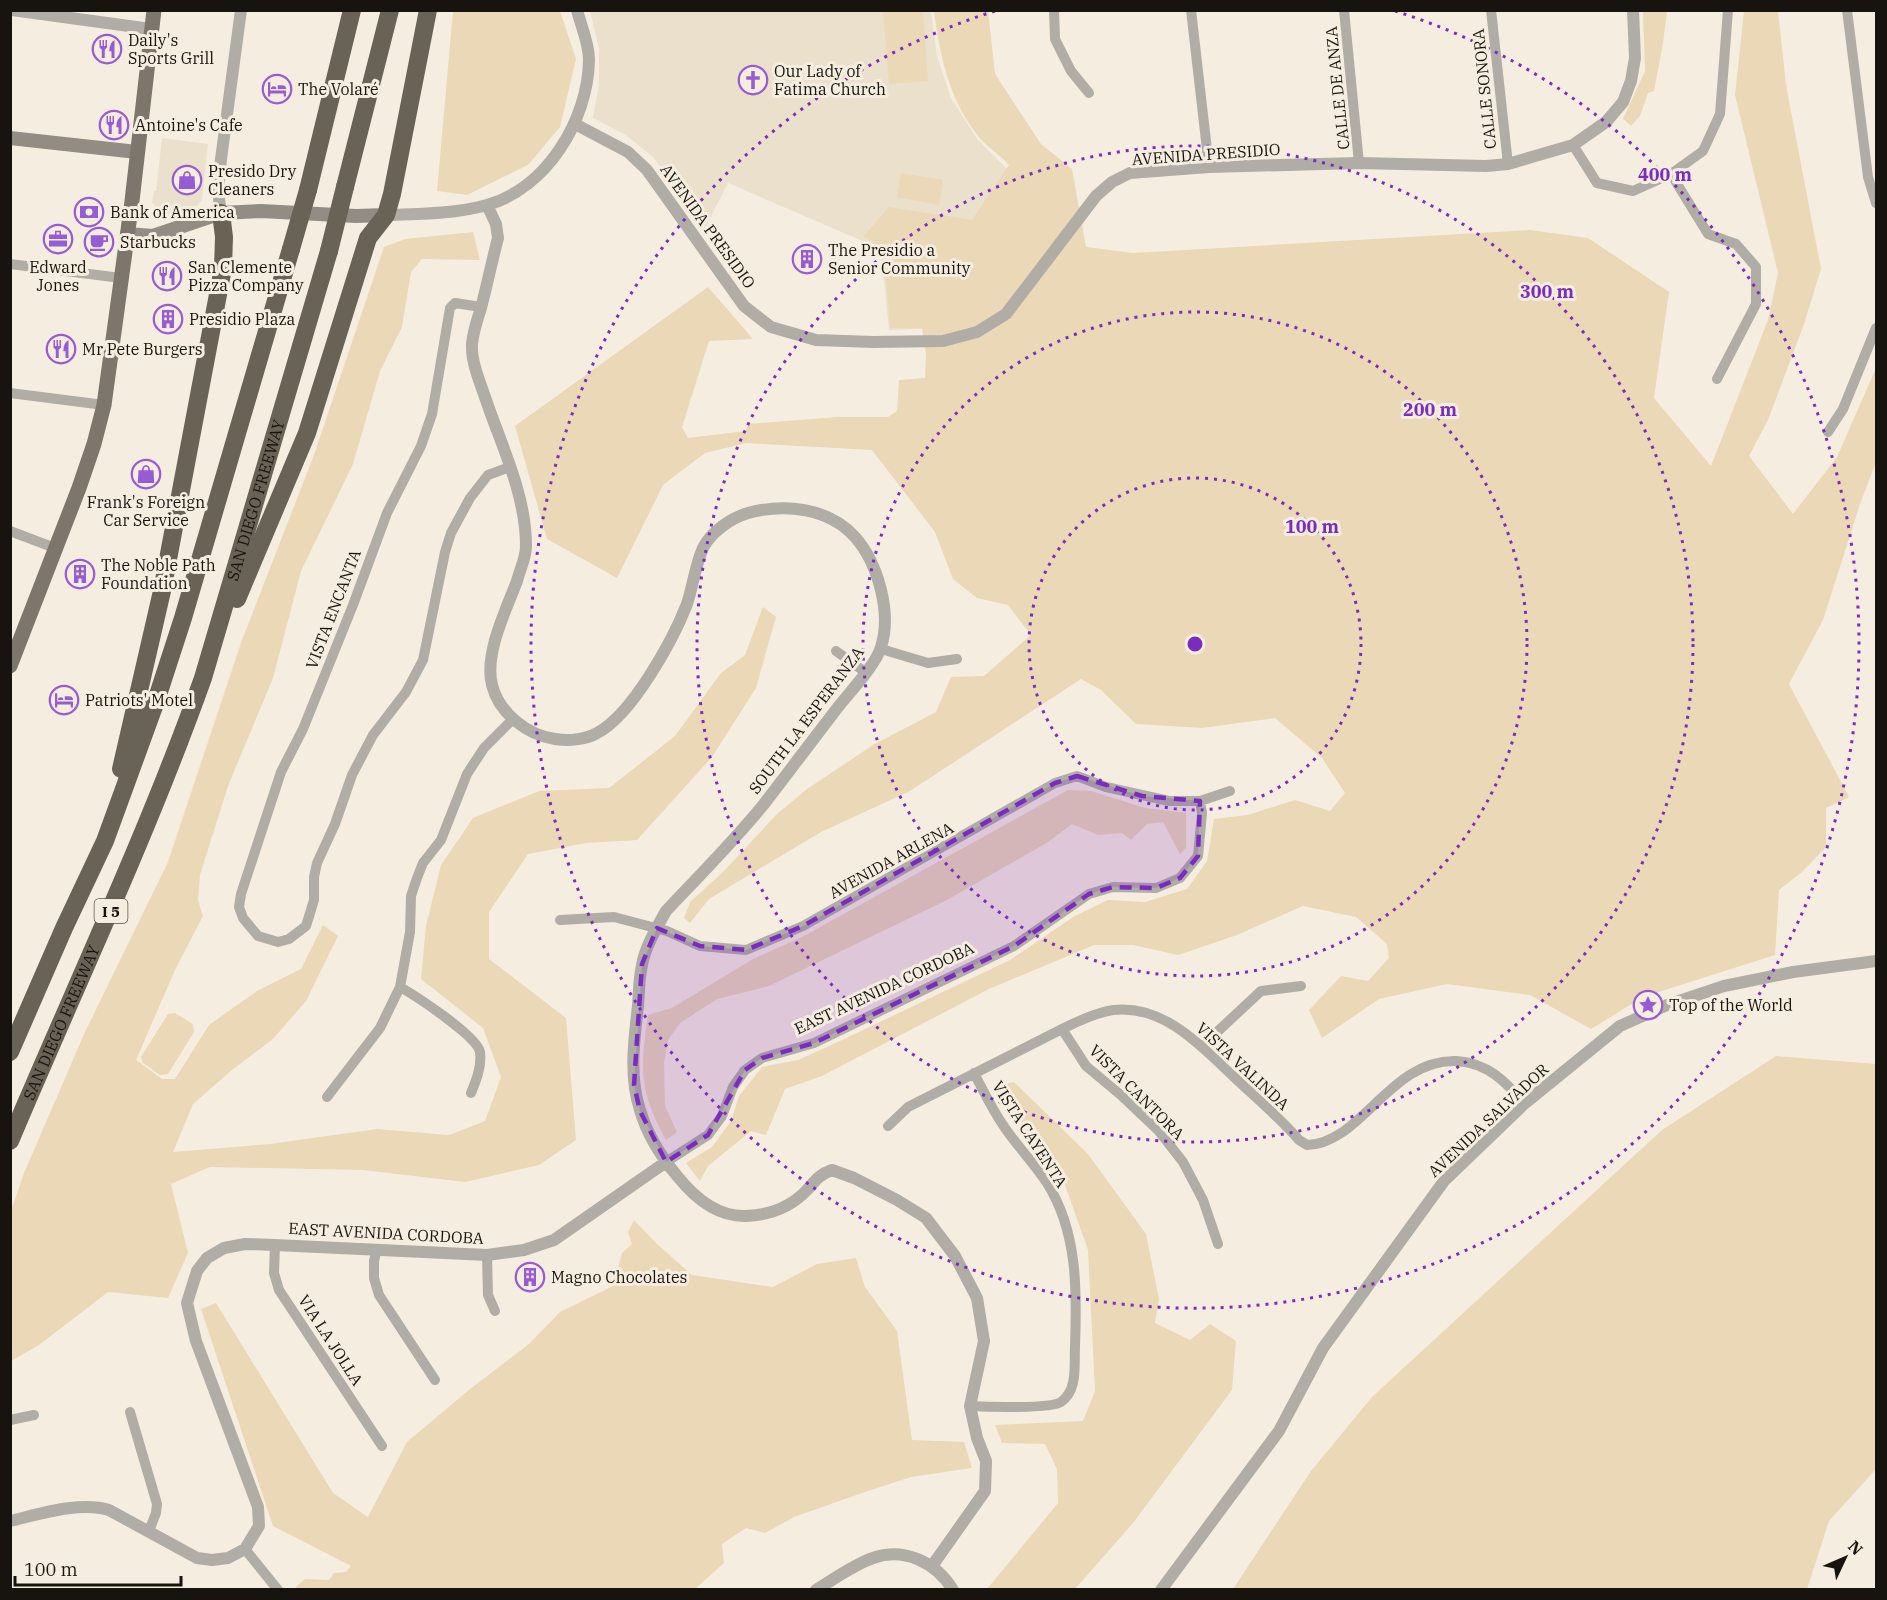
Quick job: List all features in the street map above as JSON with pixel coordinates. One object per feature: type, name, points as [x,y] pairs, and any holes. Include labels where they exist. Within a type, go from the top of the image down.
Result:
[{"type":"highway","name":"I 5","points":[[10,1052],[105,841],[183,618],[308,190],[352,10]]},
{"type":"highway","name":"SAN DIEGO FREEWAY","points":[[10,1141],[88,964],[182,737],[203,678],[329,251],[390,10]]},
{"type":"highway","points":[[203,678],[307,433],[368,238],[386,215],[428,10]]},
{"type":"highway","points":[[105,841],[162,591],[221,280],[224,237],[221,213]]},
{"type":"highway","points":[[10,1023],[64,928]]},
{"type":"main road","points":[[10,666],[90,455],[104,405],[154,10]]},
{"type":"main road","points":[[10,138],[137,152]]},
{"type":"main road","points":[[127,234],[153,236],[221,213],[261,211],[356,216],[386,215]]},
{"type":"street","points":[[12,10],[151,29]]},
{"type":"street","points":[[221,213],[218,192],[221,159],[241,10]]},
{"type":"street","points":[[386,215],[434,214],[487,205],[517,193],[539,174],[575,124],[586,91],[589,57],[577,10]]},
{"type":"street","points":[[1054,10],[1055,39],[1071,71],[1089,93]]},
{"type":"street","points":[[1191,10],[1209,167]]},
{"type":"street","name":"CALLE DE ANZA","points":[[1344,10],[1359,163]]},
{"type":"street","name":"CALLE SONORA","points":[[1491,10],[1508,164]]},
{"type":"street","name":"AVENIDA PRESIDIO","points":[[575,124],[628,152],[647,170],[744,306],[771,327],[816,340],[943,341],[977,332],[1006,314],[1096,196],[1112,182],[1130,173],[1209,167],[1359,163],[1486,166],[1508,164],[1573,145],[1606,122],[1623,102],[1631,81],[1635,58],[1633,10]]},
{"type":"street","points":[[1573,145],[1597,183],[1634,191],[1671,174],[1703,151],[1720,114],[1728,10]]},
{"type":"street","points":[[1847,10],[1868,177],[1876,201]]},
{"type":"street","points":[[1671,174],[1708,234],[1736,244],[1756,267],[1756,304],[1717,379]]},
{"type":"street","name":"SOUTH LA ESPERANZA","points":[[487,205],[496,224],[498,238],[472,345],[474,360],[487,403],[510,467],[526,522],[526,553],[494,644],[490,670],[492,686],[498,700],[513,719],[534,734],[555,739],[574,740],[594,735],[619,717],[638,692],[677,628],[688,600],[703,548],[725,524],[746,514],[773,509],[795,510],[821,513],[842,524],[858,540],[882,589],[885,608],[881,649],[762,806],[666,911],[657,928],[642,964],[633,1053],[634,1085],[640,1111],[666,1162],[684,1185],[703,1203],[723,1212],[745,1216],[775,1212],[792,1204],[818,1177],[831,1170],[880,1191],[926,1218],[955,1256],[977,1298],[984,1341],[970,1406]]},
{"type":"street","points":[[10,264],[121,278]]},
{"type":"street","name":"VISTA ENCANTA","points":[[481,307],[455,303],[450,308],[432,414],[427,429],[387,513],[303,729],[281,772],[241,894],[239,907],[243,918],[258,936],[278,942],[290,939],[306,926],[314,900],[314,877],[317,863],[335,824],[352,775],[373,735],[406,692],[423,660],[444,552],[451,533],[470,498],[488,475],[510,467]]},
{"type":"street","points":[[1828,432],[1843,409],[1876,328]]},
{"type":"street","points":[[10,393],[104,405]]},
{"type":"street","points":[[10,531],[55,549]]},
{"type":"street","points":[[881,649],[928,663],[957,659]]},
{"type":"street","points":[[836,651],[865,672]]},
{"type":"street","points":[[327,1097],[380,1028],[400,987],[410,932],[411,896],[423,863],[441,840],[467,774],[484,748],[513,719]]},
{"type":"street","name":"AVENIDA ARLENA","points":[[560,920],[615,917],[657,928],[700,946],[746,950],[803,926],[1055,783],[1077,776],[1142,796],[1169,801],[1200,801],[1230,791]]},
{"type":"street","name":"EAST AVENIDA CORDOBA","points":[[245,1549],[259,1526],[258,1507],[196,1341],[187,1303],[197,1270],[207,1258],[224,1248],[245,1244],[487,1255],[524,1250],[554,1240],[708,1135],[722,1116],[733,1087],[745,1070],[762,1058],[814,1043],[1014,946],[1089,894],[1113,887],[1156,888],[1180,878],[1198,856],[1202,813],[1200,801]]},
{"type":"street","name":"AVENIDA SALVADOR","points":[[1161,1590],[1279,1431],[1323,1348],[1444,1181],[1524,1104],[1620,1026],[1667,1005],[1724,986],[1794,972],[1876,961]]},
{"type":"street","points":[[1202,1046],[1261,991],[1301,986]]},
{"type":"street","points":[[400,987],[469,1035],[480,1051],[478,1077],[471,1093]]},
{"type":"street","name":"VISTA VALINDA","points":[[888,1126],[908,1107],[1085,1018],[1113,1010],[1134,1011],[1170,1023],[1202,1046],[1299,1140],[1307,1144],[1328,1141],[1347,1128],[1401,1081],[1424,1067],[1445,1061],[1465,1062],[1487,1068],[1502,1078],[1524,1104]]},
{"type":"street","name":"VISTA CANTORA","points":[[1062,1029],[1086,1066],[1158,1130],[1183,1162],[1203,1200],[1218,1244]]},
{"type":"street","name":"VISTA CAYENTA","points":[[970,1406],[1058,1404],[1070,1395],[1074,1379],[1077,1289],[1071,1249],[1063,1218],[1048,1184],[1003,1125],[974,1073]]},
{"type":"street","name":"VIA LA JOLLA","points":[[275,1245],[274,1273],[279,1290],[382,1446]]},
{"type":"street","points":[[377,1249],[374,1278],[379,1295],[435,1380]]},
{"type":"street","points":[[487,1255],[488,1295],[495,1311]]},
{"type":"street","points":[[932,1566],[985,1491],[986,1461],[976,1438],[970,1406]]},
{"type":"street","points":[[130,1412],[157,1504],[149,1531]]},
{"type":"street","points":[[10,1420],[34,1415]]},
{"type":"street","points":[[10,1521],[84,1506],[97,1506],[110,1510],[197,1558],[212,1560],[228,1558],[245,1549],[278,1590]]},
{"type":"street","points":[[816,1590],[858,1565],[882,1555],[909,1556],[932,1566],[952,1590]]},
{"type":"highlighted area","points":[[1077,776],[1142,796],[1200,801],[1198,856],[1180,878],[1156,888],[1113,887],[1089,894],[1014,946],[814,1043],[762,1058],[745,1070],[708,1135],[666,1162],[640,1111],[634,1085],[642,964],[657,928],[700,946],[746,950],[803,926],[1055,783]]},
{"type":"shaded area","points":[[988,10],[995,74],[1041,144],[1072,169],[1086,247],[1133,253],[1530,230],[1588,238],[1669,292],[1654,398],[1711,466],[1768,320],[1778,273],[1735,95],[1744,11],[1778,11],[1786,85],[1821,269],[1804,324],[1768,420],[1749,456],[1793,514],[1837,457],[1876,368],[1876,462],[1860,504],[1823,620],[1789,684],[1849,797],[1826,808],[1826,847],[1802,872],[1779,890],[1775,955],[1643,997],[1591,1029],[1530,995],[1447,984],[1379,999],[1322,1038],[1309,1010],[1341,976],[1368,981],[1389,958],[1387,944],[1356,917],[1303,906],[1237,935],[1178,955],[1133,945],[1094,945],[989,989],[822,1076],[785,1089],[766,1135],[751,1131],[708,1166],[700,1181],[686,1163],[712,1147],[731,1121],[739,1096],[762,1067],[798,1060],[1010,960],[1073,917],[1108,900],[1145,902],[1187,889],[1207,861],[1214,819],[1248,815],[1295,800],[1330,811],[1345,793],[1322,758],[1275,718],[1202,728],[1136,724],[1101,690],[1081,679],[910,791],[821,832],[709,899],[690,923],[684,918],[690,902],[723,872],[777,814],[807,789],[873,745],[936,712],[951,677],[984,676],[1031,635],[1008,605],[977,598],[953,579],[935,532],[872,450],[746,443],[705,453],[663,485],[617,578],[547,539],[515,426],[708,287],[753,339],[709,341],[682,427],[688,438],[746,431],[748,424],[837,417],[888,417],[897,411],[899,380],[925,378],[926,354],[922,328],[890,328],[884,249],[864,236],[889,207],[972,220],[1009,165],[979,137],[960,108],[943,61],[934,11]]},
{"type":"shaded area","points":[[453,11],[560,11],[576,59],[560,127],[528,165],[467,195],[437,191]]},
{"type":"shaded area","points":[[590,11],[931,11],[937,56],[951,98],[978,140],[1024,186],[956,328],[889,330],[881,249],[728,183],[704,230],[654,158],[626,135],[593,118],[599,84],[599,48]]},
{"type":"shaded area","points":[[883,11],[923,11],[928,81],[889,84]]},
{"type":"shaded area","points":[[1643,11],[1667,11],[1654,91],[1648,93],[1640,116],[1631,126],[1623,119],[1645,71]]},
{"type":"shaded area","points":[[162,138],[208,144],[202,200],[198,205],[163,215],[157,214],[154,210],[155,204],[152,203],[154,191],[156,191]]},
{"type":"shaded area","points":[[901,173],[943,180],[939,205],[897,197]]},
{"type":"shaded area","points":[[473,232],[480,260],[422,259],[411,272],[402,327],[380,371],[353,464],[301,571],[273,678],[228,786],[200,875],[198,900],[203,916],[175,970],[136,1060],[162,1079],[175,1079],[209,1025],[257,991],[301,969],[323,925],[338,936],[306,1001],[273,1039],[193,1104],[173,1152],[270,1144],[377,1129],[449,1135],[485,1121],[501,1077],[483,1028],[421,979],[426,926],[441,865],[473,818],[539,791],[609,788],[675,736],[721,673],[745,655],[763,607],[776,617],[756,688],[712,757],[637,840],[586,843],[528,854],[489,912],[489,959],[566,1018],[576,1140],[539,1165],[465,1182],[363,1170],[210,1167],[171,1184],[188,1253],[168,1298],[108,1292],[39,1345],[11,1361],[11,1211],[24,1173],[85,1032],[168,862],[242,640],[314,455],[384,247],[405,239]]},
{"type":"shaded area","points":[[1068,790],[1091,791],[1145,808],[1186,813],[1186,848],[1180,854],[1163,822],[1147,824],[1131,840],[1122,833],[1098,835],[1072,824],[1048,842],[947,900],[769,986],[717,999],[680,1023],[668,1040],[664,1063],[665,1106],[677,1132],[666,1140],[646,1093],[643,1066],[648,1015],[672,1008],[753,959],[802,937]]},
{"type":"shaded area","points":[[175,1013],[193,1024],[194,1032],[168,1074],[160,1075],[143,1063],[141,1057],[168,1014]]},
{"type":"shaded area","points":[[1776,1056],[1876,1064],[1876,1469],[1829,1521],[1807,1589],[1233,1589],[1311,1471],[1372,1397],[1662,1130]]},
{"type":"shaded area","points":[[1014,1082],[1088,1154],[1146,1234],[1159,1299],[1155,1323],[1190,1340],[1210,1324],[1236,1341],[1232,1390],[1133,1523],[1075,1589],[987,1589],[1058,1503],[1057,1469],[1045,1444],[1002,1443],[995,1425],[1083,1421],[1095,1391],[1088,1250],[1065,1185],[995,1086]]},
{"type":"shaded area","points":[[634,1220],[692,1275],[773,1287],[817,1264],[856,1258],[865,1287],[897,1331],[912,1440],[964,1442],[972,1468],[911,1477],[794,1517],[765,1533],[746,1528],[722,1544],[724,1563],[695,1589],[300,1590],[296,1587],[305,1579],[329,1580],[334,1573],[346,1572],[351,1566],[273,1526],[201,1309],[216,1303],[333,1493],[368,1517],[407,1442],[470,1389],[529,1344],[560,1312],[613,1286],[622,1253],[632,1244],[628,1232]]},
{"type":"place","name":"Daily's Sports Grill","points":[[107,49]]},
{"type":"place","name":"Our Lady of Fatima Church","points":[[753,80]]},
{"type":"place","name":"The Volaré","points":[[277,89]]},
{"type":"place","name":"Antoine's Cafe","points":[[114,125]]},
{"type":"place","name":"Presido Dry Cleaners","points":[[187,180]]},
{"type":"place","name":"Bank of America","points":[[89,212]]},
{"type":"place","name":"Edward Jones","points":[[58,239]]},
{"type":"place","name":"Starbucks","points":[[99,242]]},
{"type":"place","name":"The Presidio a Senior Community","points":[[807,259]]},
{"type":"place","name":"San Clemente Pizza Company","points":[[167,276]]},
{"type":"place","name":"Presidio Plaza","points":[[168,319]]},
{"type":"place","name":"Mr Pete Burgers","points":[[61,349]]},
{"type":"place","name":"Frank's Foreign Car Service","points":[[146,474]]},
{"type":"place","name":"The Noble Path Foundation","points":[[80,574]]},
{"type":"place","name":"Patriots' Motel","points":[[64,700]]},
{"type":"place","name":"Top of the World","points":[[1648,1005]]},
{"type":"place","name":"Magno Chocolates","points":[[530,1277]]}]
